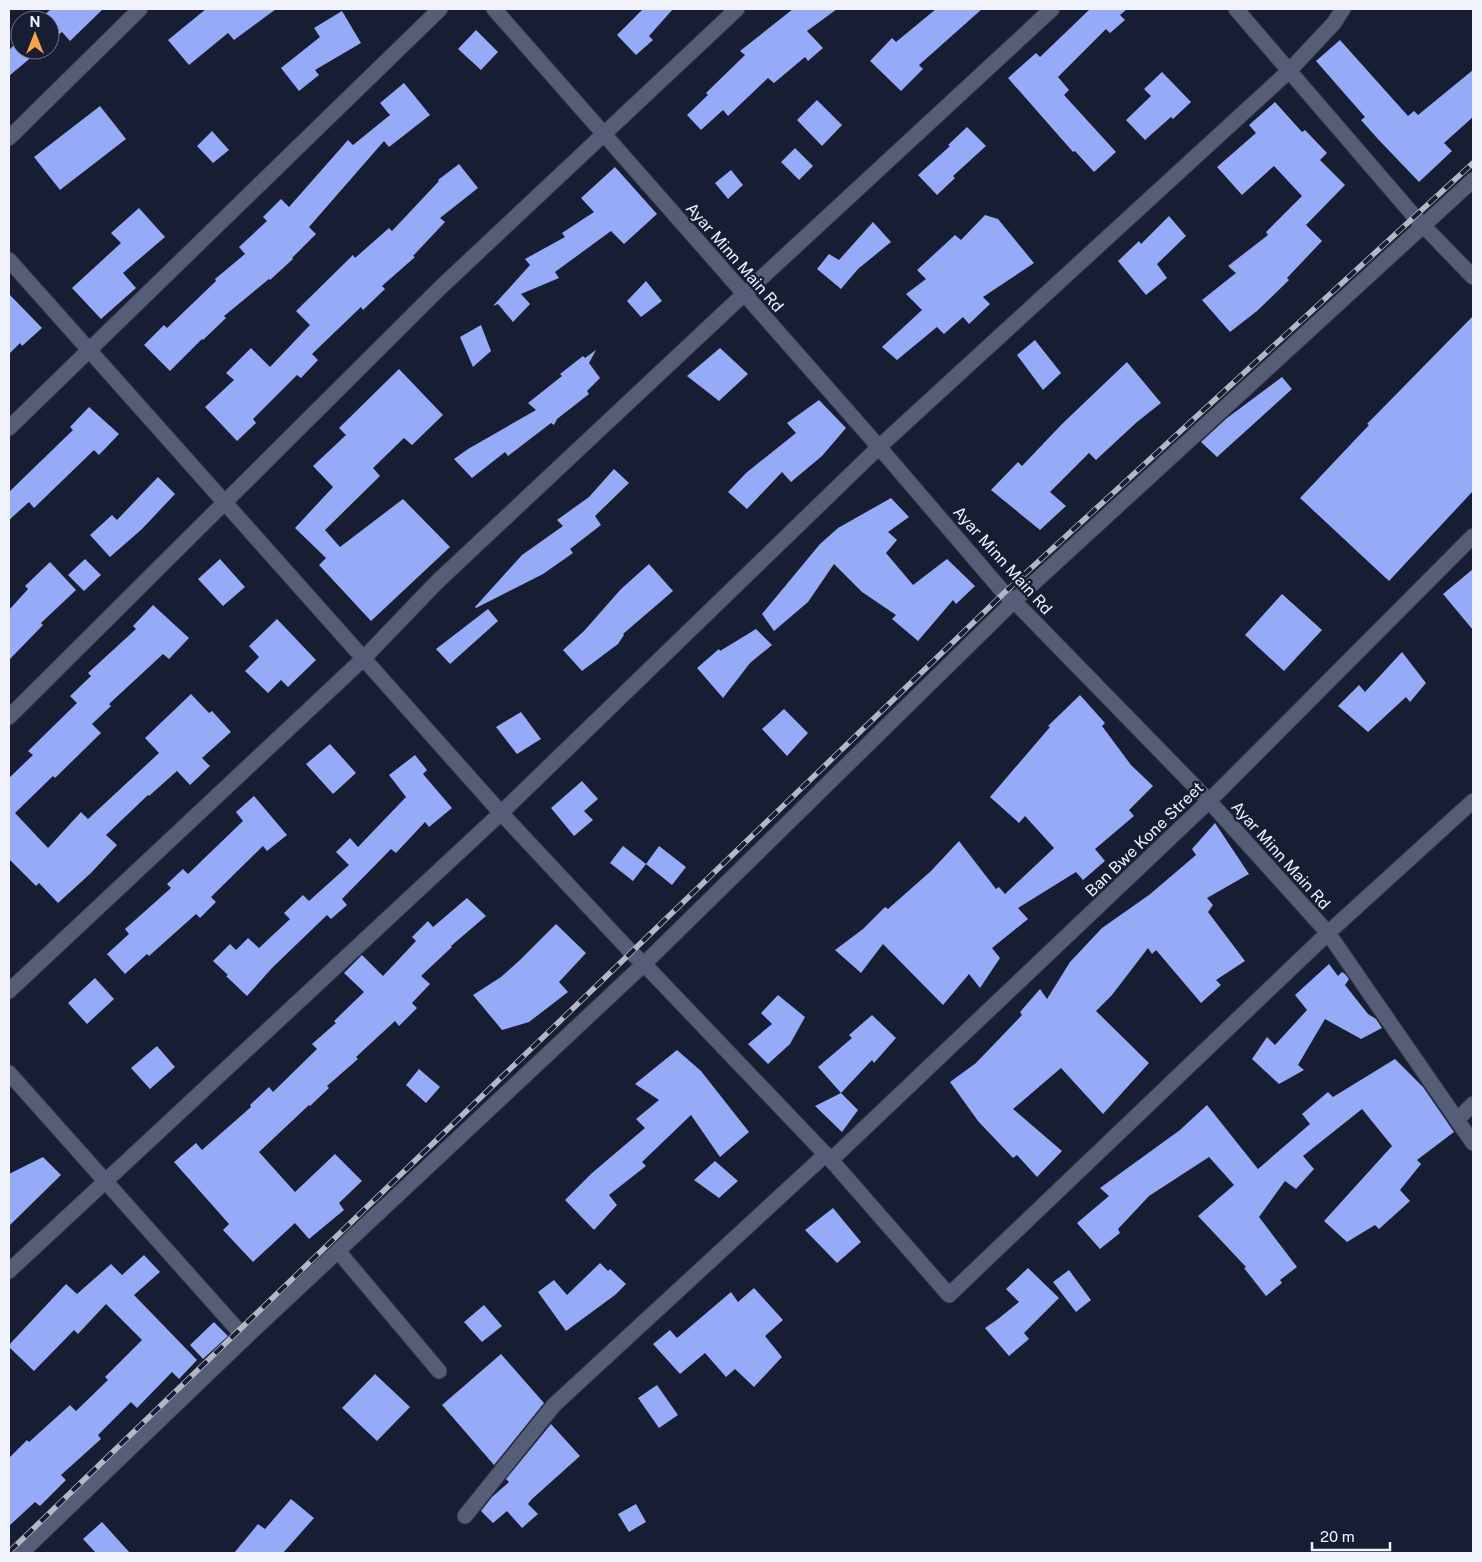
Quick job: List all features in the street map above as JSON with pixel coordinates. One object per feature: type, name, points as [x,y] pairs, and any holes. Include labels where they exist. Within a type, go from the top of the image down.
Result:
[{"type":"street","points":[[9,138],[140,9]]},
{"type":"street","points":[[9,428],[440,9]]},
{"type":"street","name":"Ayar Minn Main Rd","points":[[494,9],[879,447],[1004,593],[1014,601],[1209,801],[1328,933],[1473,1144]]},
{"type":"street","points":[[9,716],[441,287],[737,9]]},
{"type":"street","points":[[9,991],[363,659],[437,582],[1052,9]]},
{"type":"street","points":[[1236,9],[1408,209],[1473,277]]},
{"type":"street","points":[[9,1271],[501,813],[879,447],[1289,71],[1334,23],[1343,9]]},
{"type":"street","points":[[21,1553],[338,1250],[644,964],[1014,601],[1473,180]]},
{"type":"street","points":[[9,260],[501,813],[630,952],[644,964],[828,1157],[950,1295],[1328,933],[1473,801]]},
{"type":"street","name":"Ban Bwe Kone Street","points":[[465,1516],[554,1405],[828,1157],[1209,801],[1473,536]]},
{"type":"street","points":[[9,1074],[106,1180],[245,1338]]},
{"type":"street","points":[[1457,1120],[1473,1104]]},
{"type":"street","points":[[338,1250],[439,1371]]},
{"type":"building","points":[[103,9],[70,41],[62,32],[60,34],[60,10],[50,10]]},
{"type":"building","points":[[206,9],[276,9],[234,40],[228,33],[189,65],[168,40]]},
{"type":"building","points":[[643,9],[673,9],[649,36],[653,40],[636,55],[617,35]]},
{"type":"building","points":[[793,9],[837,9],[807,31],[823,48],[808,61],[805,57],[774,83],[768,78],[728,116],[723,110],[701,130],[687,115],[708,95],[706,93],[745,55],[740,51]]},
{"type":"building","points":[[936,9],[982,9],[919,65],[923,69],[901,91],[870,61],[892,38],[896,42]]},
{"type":"building","points":[[1088,9],[1127,9],[1120,15],[1125,20],[1110,33],[1106,29],[1058,77],[1069,90],[1064,95],[1116,152],[1094,172],[1075,151],[1073,152],[1008,78],[1036,53],[1040,57]]},
{"type":"building","points":[[342,11],[361,43],[315,70],[319,75],[299,91],[281,68],[320,37],[314,28]]},
{"type":"building","points":[[476,30],[498,52],[481,70],[458,49]]},
{"type":"building","points":[[1340,40],[1408,116],[1414,111],[1418,115],[1473,70],[1473,117],[1444,143],[1452,151],[1419,182],[1361,120],[1365,117],[1316,61]]},
{"type":"building","points":[[9,50],[10,60],[28,60],[9,76]]},
{"type":"building","points":[[1162,72],[1191,102],[1173,119],[1171,117],[1145,140],[1126,120],[1151,96],[1144,89]]},
{"type":"building","points":[[404,83],[430,115],[389,147],[384,141],[309,227],[316,234],[293,259],[270,280],[224,316],[226,318],[170,371],[144,345],[164,325],[167,328],[216,281],[215,279],[245,254],[239,247],[267,221],[263,217],[281,199],[289,207],[348,140],[353,145],[390,115],[380,103]]},
{"type":"building","points":[[817,100],[842,125],[822,146],[797,120]]},
{"type":"building","points":[[1275,102],[1302,132],[1305,130],[1327,153],[1320,160],[1345,185],[1306,225],[1322,241],[1287,278],[1289,280],[1257,311],[1230,332],[1202,300],[1236,273],[1228,266],[1268,235],[1266,232],[1302,196],[1274,166],[1242,195],[1217,167],[1256,133],[1249,125]]},
{"type":"building","points":[[100,106],[126,139],[60,190],[34,157]]},
{"type":"building","points":[[967,127],[986,146],[953,176],[955,178],[937,195],[918,175],[950,146],[948,145]]},
{"type":"building","points":[[212,131],[229,150],[213,163],[197,146]]},
{"type":"building","points":[[795,148],[813,166],[799,180],[781,162]]},
{"type":"building","points":[[459,164],[478,188],[440,218],[445,222],[413,256],[415,257],[382,286],[385,289],[363,310],[361,307],[312,354],[318,360],[301,378],[297,375],[253,419],[256,423],[237,441],[205,407],[234,380],[226,373],[251,348],[270,367],[310,325],[296,311],[353,255],[355,258],[389,228],[392,231],[438,180]]},
{"type":"building","points":[[615,167],[657,214],[624,244],[611,231],[555,272],[559,278],[521,294],[530,304],[513,322],[498,304],[493,306],[530,265],[525,259],[565,237],[562,233],[594,212],[581,198]]},
{"type":"building","points":[[731,170],[743,185],[728,199],[715,183]]},
{"type":"building","points":[[139,208],[165,237],[123,273],[136,288],[101,319],[72,288],[121,243],[111,233]]},
{"type":"building","points":[[985,215],[998,219],[1034,263],[983,297],[990,304],[969,324],[963,317],[944,334],[937,327],[897,360],[882,347],[922,310],[906,294],[926,279],[917,270],[955,235],[961,240]]},
{"type":"building","points":[[1169,216],[1186,236],[1157,264],[1167,278],[1146,295],[1118,261],[1139,241],[1141,244]]},
{"type":"building","points":[[873,222],[891,242],[858,269],[841,289],[817,269],[829,254],[839,260]]},
{"type":"building","points":[[646,281],[662,301],[641,317],[627,301]]},
{"type":"building","points":[[9,294],[42,328],[22,346],[20,343],[9,354]]},
{"type":"building","points":[[1473,316],[1473,491],[1389,581],[1300,498],[1369,425],[1367,424]]},
{"type":"building","points":[[481,325],[491,351],[473,367],[460,337]]},
{"type":"building","points":[[1035,340],[1061,373],[1043,390],[1017,355]]},
{"type":"building","points":[[720,348],[748,374],[719,401],[687,376]]},
{"type":"building","points":[[596,350],[589,363],[600,378],[587,391],[589,394],[557,419],[554,425],[551,423],[508,456],[505,452],[472,478],[454,459],[536,410],[528,403],[562,376],[560,374],[583,356],[585,358]]},
{"type":"building","points":[[1127,362],[1161,403],[1137,422],[1096,460],[1089,453],[1050,492],[1066,506],[1040,530],[991,490],[1018,462],[1022,466],[1062,424]]},
{"type":"building","points":[[399,369],[443,415],[412,445],[404,438],[373,468],[380,476],[325,530],[340,547],[403,499],[450,547],[371,621],[319,565],[326,558],[295,528],[333,487],[313,466],[346,435],[339,428]]},
{"type":"building","points":[[1282,377],[1292,389],[1217,457],[1201,442],[1227,418]]},
{"type":"building","points":[[819,400],[846,428],[822,456],[791,482],[782,472],[747,509],[728,492],[746,473],[796,433],[787,423]]},
{"type":"building","points":[[89,407],[119,434],[99,455],[94,450],[34,508],[29,502],[9,520],[9,492],[73,430],[70,427]]},
{"type":"building","points":[[614,469],[629,483],[595,516],[601,525],[570,549],[573,553],[543,574],[475,607],[522,555],[563,526],[557,520],[589,497]]},
{"type":"building","points":[[158,477],[175,494],[142,529],[110,557],[90,535],[112,515],[117,520]]},
{"type":"building","points":[[891,498],[909,517],[888,532],[897,540],[886,553],[913,585],[947,559],[975,586],[956,604],[953,600],[918,641],[892,619],[896,615],[862,592],[834,564],[808,602],[774,631],[762,614],[820,544],[838,528]]},
{"type":"building","points":[[85,559],[101,575],[84,591],[68,575]]},
{"type":"building","points":[[220,559],[245,587],[223,606],[198,579]]},
{"type":"building","points":[[50,562],[76,590],[41,623],[43,625],[9,660],[9,610],[28,589],[25,586]]},
{"type":"building","points":[[649,564],[673,591],[623,634],[618,644],[582,671],[563,650],[584,631],[621,589]]},
{"type":"building","points":[[1473,569],[1473,630],[1443,594]]},
{"type":"building","points":[[1282,594],[1322,630],[1284,671],[1245,635]]},
{"type":"building","points":[[153,605],[189,638],[169,659],[163,654],[109,704],[111,706],[92,724],[101,733],[55,778],[53,776],[15,813],[48,848],[81,812],[88,819],[159,753],[145,738],[191,694],[209,713],[212,711],[231,732],[202,758],[210,766],[190,785],[177,771],[148,795],[106,835],[117,845],[91,873],[58,903],[39,883],[36,886],[9,859],[9,778],[33,755],[28,751],[77,703],[70,696],[91,676],[88,673],[136,629],[133,626]]},
{"type":"building","points":[[488,609],[498,621],[450,664],[436,649]]},
{"type":"building","points":[[277,619],[316,660],[288,687],[281,680],[268,693],[245,671],[259,657],[249,646]]},
{"type":"building","points":[[756,629],[772,645],[750,663],[723,698],[697,668],[719,649],[720,651]]},
{"type":"building","points":[[1402,652],[1426,683],[1410,702],[1406,697],[1368,732],[1338,706],[1359,685],[1365,692]]},
{"type":"building","points":[[1080,695],[1105,723],[1102,726],[1131,765],[1153,786],[1129,810],[1134,816],[1095,849],[1105,861],[1083,880],[1076,872],[1018,908],[1028,919],[992,948],[1000,958],[980,988],[969,974],[943,1005],[883,944],[861,973],[835,950],[863,929],[885,907],[888,909],[931,871],[959,841],[996,889],[999,887],[1005,894],[1054,848],[1025,816],[1019,823],[990,797],[1050,727],[1048,726]]},
{"type":"building","points":[[784,709],[808,733],[787,756],[762,729]]},
{"type":"building","points":[[521,712],[541,739],[517,754],[496,727]]},
{"type":"building","points":[[330,744],[356,773],[333,794],[306,764]]},
{"type":"building","points":[[415,755],[427,770],[423,774],[452,808],[429,827],[425,822],[396,853],[391,849],[342,899],[347,905],[331,919],[327,915],[272,968],[247,996],[213,961],[230,944],[236,950],[248,938],[259,948],[290,919],[284,913],[303,895],[309,901],[349,865],[336,852],[350,838],[358,847],[406,797],[389,775]]},
{"type":"building","points":[[582,781],[598,799],[584,811],[593,820],[574,836],[551,808]]},
{"type":"building","points":[[254,796],[287,835],[267,851],[263,846],[211,897],[216,902],[200,918],[196,914],[149,956],[147,954],[125,974],[107,954],[129,934],[125,929],[171,888],[167,884],[183,869],[188,874],[243,821],[236,812]]},
{"type":"building","points":[[1215,823],[1249,874],[1207,898],[1213,905],[1208,912],[1245,961],[1216,980],[1221,985],[1201,1003],[1156,950],[1152,954],[1148,948],[1112,995],[1096,1011],[1149,1063],[1103,1114],[1061,1068],[1013,1109],[1062,1151],[1037,1177],[1017,1155],[1013,1158],[978,1121],[950,1082],[976,1063],[1022,1015],[1020,1012],[1040,989],[1047,999],[1070,962],[1102,928],[1149,895],[1196,855],[1192,849]]},
{"type":"building","points":[[623,846],[646,864],[633,881],[610,863]]},
{"type":"building","points":[[659,846],[686,867],[672,885],[646,864]]},
{"type":"building","points":[[467,898],[486,916],[451,946],[421,976],[430,984],[412,1003],[417,1008],[399,1026],[395,1021],[356,1057],[358,1059],[327,1086],[329,1088],[259,1152],[295,1192],[335,1154],[362,1181],[339,1203],[344,1210],[309,1239],[295,1223],[253,1262],[223,1230],[229,1224],[174,1162],[196,1143],[202,1150],[251,1107],[250,1105],[269,1087],[273,1092],[317,1049],[312,1044],[336,1023],[334,1021],[364,992],[344,973],[362,955],[383,976],[416,941],[412,937],[428,921],[433,927]]},
{"type":"building","points":[[556,924],[586,953],[559,982],[568,992],[529,1022],[502,1030],[473,995],[501,977]]},
{"type":"building","points":[[1329,964],[1338,976],[1342,972],[1345,974],[1349,979],[1345,985],[1382,1028],[1361,1039],[1325,1019],[1298,1065],[1304,1070],[1279,1084],[1252,1059],[1267,1037],[1275,1045],[1307,1010],[1295,995]]},
{"type":"building","points":[[95,978],[114,999],[87,1024],[68,1003]]},
{"type":"building","points":[[778,995],[805,1017],[790,1044],[768,1064],[748,1044],[772,1024],[761,1013]]},
{"type":"building","points":[[872,1015],[896,1038],[874,1063],[872,1060],[841,1093],[818,1067],[852,1038],[849,1035]]},
{"type":"building","points":[[157,1046],[175,1067],[150,1089],[131,1068]]},
{"type":"building","points":[[677,1050],[701,1071],[749,1132],[720,1157],[691,1115],[642,1162],[646,1166],[609,1195],[617,1205],[594,1230],[565,1200],[592,1173],[645,1128],[636,1119],[659,1100],[635,1084]]},
{"type":"building","points":[[1395,1059],[1423,1087],[1454,1132],[1417,1160],[1421,1164],[1400,1190],[1410,1201],[1379,1229],[1375,1225],[1347,1242],[1324,1221],[1392,1146],[1362,1109],[1303,1156],[1314,1169],[1296,1189],[1285,1181],[1259,1217],[1297,1267],[1280,1280],[1282,1283],[1266,1296],[1244,1268],[1246,1267],[1198,1216],[1234,1185],[1209,1157],[1149,1196],[1118,1229],[1120,1233],[1100,1249],[1077,1223],[1109,1196],[1100,1188],[1180,1130],[1207,1105],[1258,1169],[1310,1124],[1302,1114],[1328,1092],[1333,1097]]},
{"type":"building","points":[[419,1069],[440,1087],[426,1103],[406,1085]]},
{"type":"building","points":[[841,1093],[858,1110],[842,1132],[815,1106]]},
{"type":"building","points":[[43,1157],[61,1175],[9,1226],[9,1174]]},
{"type":"building","points":[[715,1161],[738,1181],[719,1198],[694,1180]]},
{"type":"building","points":[[833,1208],[861,1242],[837,1263],[805,1230]]},
{"type":"building","points":[[144,1255],[160,1272],[134,1295],[197,1360],[179,1379],[172,1372],[137,1408],[131,1402],[98,1435],[101,1439],[61,1475],[66,1480],[40,1506],[35,1502],[9,1526],[9,1458],[27,1440],[29,1442],[70,1405],[76,1411],[108,1380],[105,1377],[142,1340],[106,1304],[78,1334],[74,1330],[34,1371],[9,1345],[66,1284],[77,1294],[111,1264],[122,1275]]},
{"type":"building","points":[[600,1263],[608,1271],[610,1269],[626,1284],[615,1295],[566,1331],[538,1292],[554,1280],[567,1295]]},
{"type":"building","points":[[1028,1268],[1059,1298],[1024,1333],[1029,1339],[1009,1356],[985,1328],[1019,1302],[1006,1289]]},
{"type":"building","points":[[1069,1270],[1091,1300],[1076,1312],[1053,1282]]},
{"type":"building","points":[[754,1288],[783,1320],[765,1336],[782,1357],[754,1387],[735,1369],[726,1377],[705,1353],[680,1374],[653,1344],[670,1330],[677,1338],[731,1292],[738,1302]]},
{"type":"building","points":[[484,1305],[502,1326],[482,1342],[464,1322]]},
{"type":"building","points":[[214,1322],[228,1336],[203,1359],[190,1345]]},
{"type":"building","points":[[501,1354],[544,1403],[494,1465],[442,1405]]},
{"type":"building","points":[[375,1374],[410,1407],[377,1441],[342,1408]]},
{"type":"building","points":[[657,1385],[678,1415],[659,1428],[638,1398]]},
{"type":"building","points":[[551,1424],[580,1456],[532,1499],[528,1504],[538,1514],[522,1528],[507,1511],[493,1523],[481,1511],[492,1497],[509,1482],[506,1479]]},
{"type":"building","points":[[291,1499],[314,1518],[283,1553],[234,1553],[258,1524],[265,1529]]},
{"type":"building","points":[[636,1504],[646,1522],[629,1532],[618,1514]]},
{"type":"building","points":[[102,1522],[130,1553],[96,1553],[83,1539]]},
{"type":"railway","points":[[9,1552],[1004,593],[1473,163]]}]
